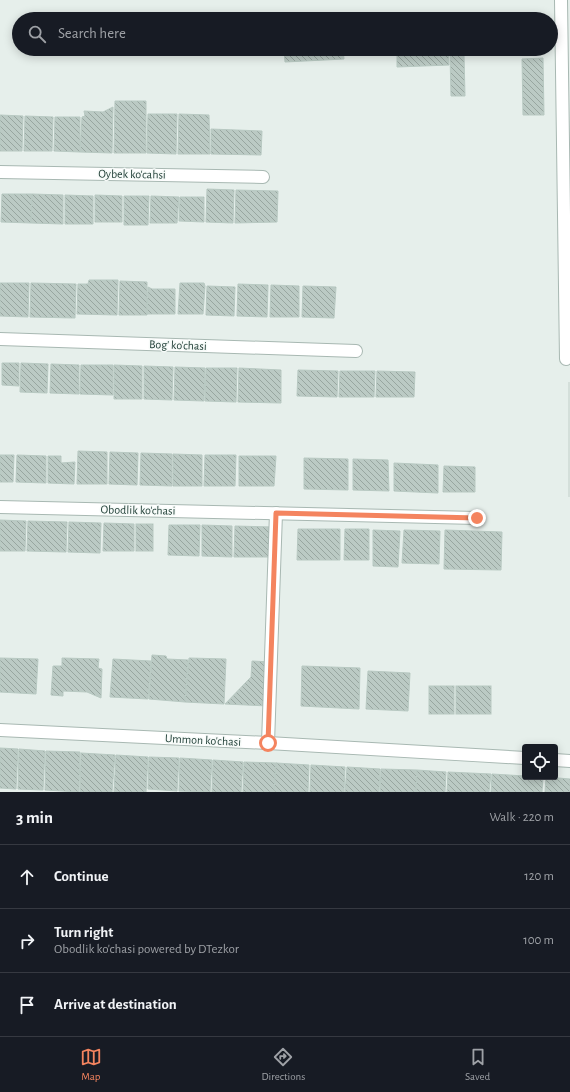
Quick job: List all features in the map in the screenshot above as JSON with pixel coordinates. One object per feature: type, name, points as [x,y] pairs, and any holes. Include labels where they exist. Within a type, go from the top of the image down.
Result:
[{"type":"street","points":[[561,0],[566,359]]},
{"type":"street","name":"Oybek ko'cahsi","points":[[0,172],[263,177]]},
{"type":"street","name":"Bog' ko'chasi","points":[[0,339],[356,351]]},
{"type":"street","name":"Obodlik ko'chasi","points":[[0,507],[477,518]]},
{"type":"street","points":[[268,743],[276,513]]},
{"type":"street","name":"Ummon ko'chasi","points":[[0,730],[268,743],[522,758]]},
{"type":"street","points":[[558,760],[570,761]]},
{"type":"shaded area","points":[[568,382],[570,382],[570,497],[568,497]]},
{"type":"building","points":[[285,56],[344,56],[344,59],[285,62]]},
{"type":"building","points":[[397,56],[448,56],[449,65],[397,67]]},
{"type":"building","points":[[450,56],[464,56],[465,96],[451,96]]},
{"type":"building","points":[[543,58],[544,115],[523,115],[522,59]]},
{"type":"building","points":[[115,101],[146,101],[146,153],[114,153]]},
{"type":"building","points":[[113,107],[112,153],[80,152],[82,117],[85,116],[84,111],[103,112]]},
{"type":"building","points":[[148,114],[177,114],[176,154],[147,153]]},
{"type":"building","points":[[179,114],[209,115],[210,154],[178,154]]},
{"type":"building","points":[[0,115],[23,116],[22,151],[0,151]]},
{"type":"building","points":[[25,116],[53,117],[52,151],[24,151]]},
{"type":"building","points":[[55,117],[80,117],[80,152],[54,151]]},
{"type":"building","points":[[211,129],[262,131],[261,155],[211,154]]},
{"type":"building","points":[[207,189],[234,190],[233,223],[206,222]]},
{"type":"building","points":[[236,190],[278,191],[277,222],[235,223]]},
{"type":"building","points":[[2,194],[32,194],[31,223],[1,222]]},
{"type":"building","points":[[32,194],[63,195],[63,224],[31,223]]},
{"type":"building","points":[[65,195],[93,196],[93,224],[65,224]]},
{"type":"building","points":[[95,195],[122,196],[122,222],[95,222]]},
{"type":"building","points":[[124,196],[149,196],[148,225],[124,225]]},
{"type":"building","points":[[151,196],[179,197],[177,223],[150,223]]},
{"type":"building","points":[[180,197],[204,197],[204,222],[179,221]]},
{"type":"building","points":[[89,280],[118,280],[117,315],[77,314],[78,284],[88,284]]},
{"type":"building","points":[[120,281],[147,282],[147,315],[119,315]]},
{"type":"building","points":[[0,283],[29,283],[28,317],[0,316]]},
{"type":"building","points":[[31,283],[76,284],[75,318],[30,317]]},
{"type":"building","points":[[180,283],[204,283],[203,314],[178,314]]},
{"type":"building","points":[[238,284],[268,285],[267,317],[237,316]]},
{"type":"building","points":[[271,285],[299,286],[299,317],[270,317]]},
{"type":"building","points":[[207,286],[235,287],[234,316],[206,315]]},
{"type":"building","points":[[303,286],[336,287],[334,318],[302,317]]},
{"type":"building","points":[[148,287],[152,289],[175,289],[175,314],[147,314]]},
{"type":"building","points":[[2,363],[19,363],[19,386],[2,385]]},
{"type":"building","points":[[21,363],[48,364],[47,393],[20,392]]},
{"type":"building","points":[[51,364],[79,365],[79,394],[50,393]]},
{"type":"building","points":[[81,365],[113,365],[113,395],[80,394]]},
{"type":"building","points":[[114,365],[142,366],[142,399],[114,399]]},
{"type":"building","points":[[144,366],[173,367],[172,400],[144,399]]},
{"type":"building","points":[[175,367],[205,368],[204,401],[174,400]]},
{"type":"building","points":[[206,368],[237,368],[236,402],[205,401]]},
{"type":"building","points":[[239,368],[281,370],[281,403],[238,402]]},
{"type":"building","points":[[298,370],[338,371],[337,397],[297,396]]},
{"type":"building","points":[[340,371],[375,371],[374,397],[339,397]]},
{"type":"building","points":[[377,371],[415,372],[414,397],[376,397]]},
{"type":"building","points":[[78,451],[107,452],[107,484],[77,484]]},
{"type":"building","points":[[110,452],[138,453],[137,485],[109,484]]},
{"type":"building","points":[[141,453],[172,454],[172,486],[140,485]]},
{"type":"building","points":[[173,454],[202,455],[202,486],[173,486]]},
{"type":"building","points":[[0,455],[14,455],[13,482],[0,482]]},
{"type":"building","points":[[17,455],[46,456],[46,483],[16,482]]},
{"type":"building","points":[[205,455],[236,455],[235,486],[204,486]]},
{"type":"building","points":[[48,456],[61,456],[61,463],[75,462],[74,484],[48,483]]},
{"type":"building","points":[[239,456],[276,456],[274,486],[239,486]]},
{"type":"building","points":[[304,458],[348,459],[348,490],[304,489]]},
{"type":"building","points":[[353,459],[388,460],[389,491],[353,490]]},
{"type":"building","points":[[394,463],[438,465],[438,493],[394,491]]},
{"type":"building","points":[[444,466],[475,467],[475,492],[443,492]]},
{"type":"building","points":[[0,520],[26,521],[25,551],[0,551]]},
{"type":"building","points":[[28,521],[67,522],[66,552],[27,551]]},
{"type":"building","points":[[69,522],[101,523],[100,553],[68,552]]},
{"type":"building","points":[[104,523],[134,524],[134,551],[103,551]]},
{"type":"building","points":[[136,524],[153,524],[153,551],[136,551]]},
{"type":"building","points":[[169,525],[200,525],[199,556],[168,555]]},
{"type":"building","points":[[202,525],[232,526],[232,557],[202,556]]},
{"type":"building","points":[[235,526],[273,527],[273,557],[234,557]]},
{"type":"building","points":[[298,529],[340,529],[340,560],[297,560]]},
{"type":"building","points":[[345,529],[369,529],[369,560],[344,560]]},
{"type":"building","points":[[373,530],[400,531],[398,567],[373,566]]},
{"type":"building","points":[[404,530],[440,531],[439,564],[402,563]]},
{"type":"building","points":[[445,530],[502,532],[501,570],[444,569]]},
{"type":"building","points":[[152,655],[166,656],[167,659],[188,660],[185,702],[149,699]]},
{"type":"building","points":[[0,658],[38,659],[36,694],[0,692]]},
{"type":"building","points":[[62,658],[99,659],[98,668],[102,669],[101,698],[87,692],[63,691],[63,696],[51,695],[53,666],[62,666]]},
{"type":"building","points":[[189,658],[226,659],[224,704],[185,702]]},
{"type":"building","points":[[113,659],[151,661],[148,699],[110,697]]},
{"type":"building","points":[[252,661],[271,662],[268,706],[225,704],[251,677]]},
{"type":"building","points":[[302,666],[360,668],[359,709],[301,706]]},
{"type":"building","points":[[368,671],[410,673],[408,711],[366,709]]},
{"type":"building","points":[[429,686],[454,686],[454,714],[429,714]]},
{"type":"building","points":[[456,686],[491,686],[491,714],[456,714]]},
{"type":"building","points":[[0,748],[18,749],[16,789],[0,788]]},
{"type":"building","points":[[19,749],[45,751],[43,790],[18,789]]},
{"type":"building","points":[[46,751],[80,752],[79,792],[45,790]]},
{"type":"building","points":[[81,753],[115,755],[112,792],[80,792]]},
{"type":"building","points":[[116,755],[148,757],[146,792],[114,792]]},
{"type":"building","points":[[149,757],[179,758],[177,791],[148,789]]},
{"type":"building","points":[[180,758],[212,760],[210,792],[179,791]]},
{"type":"building","points":[[213,760],[243,762],[241,792],[212,792]]},
{"type":"building","points":[[244,762],[277,763],[275,792],[243,792]]},
{"type":"building","points":[[276,763],[309,765],[308,792],[274,792]]},
{"type":"building","points":[[311,765],[345,767],[344,792],[310,792]]},
{"type":"building","points":[[347,767],[380,769],[379,792],[345,792]]},
{"type":"building","points":[[381,769],[417,770],[416,792],[380,792]]},
{"type":"building","points":[[417,770],[446,772],[445,792],[416,792]]},
{"type":"building","points":[[448,772],[491,774],[489,792],[447,792]]},
{"type":"building","points":[[492,774],[522,776],[522,780],[543,780],[542,792],[491,792]]},
{"type":"building","points":[[558,778],[570,779],[570,792],[545,792],[546,780],[558,780]]},
{"type":"route","points":[[268,743],[276,513],[477,518]]}]
